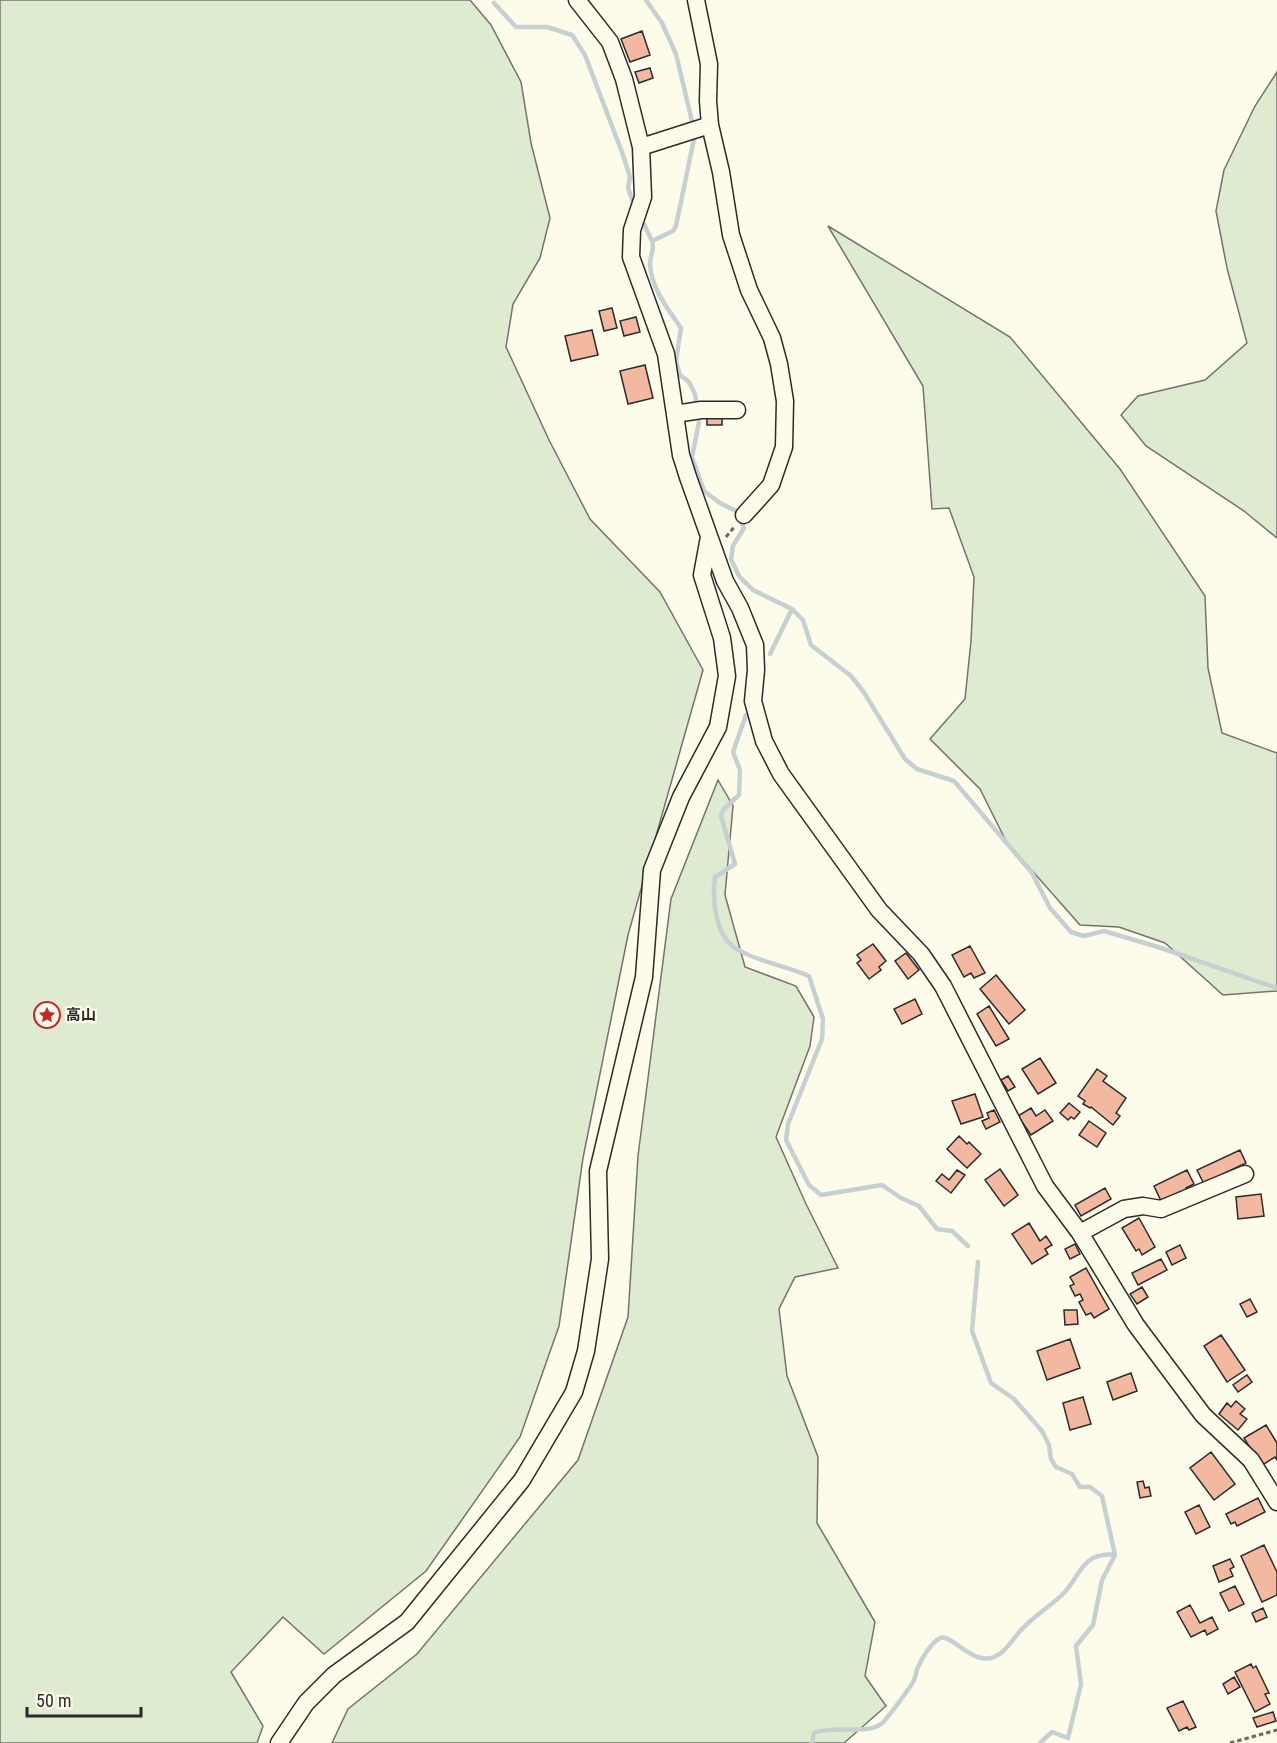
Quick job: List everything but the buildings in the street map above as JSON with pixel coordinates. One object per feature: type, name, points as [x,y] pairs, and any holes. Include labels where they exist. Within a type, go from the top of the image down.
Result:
[{"type":"street","points":[[578,0],[610,42],[624,78],[641,147],[643,197],[632,231],[631,257],[666,354],[681,455],[725,581],[740,608],[755,645],[756,670],[753,701],[764,741],[781,774],[879,910],[927,962],[964,1025],[1045,1186],[1080,1233],[1136,1325],[1203,1415],[1251,1460],[1277,1502]]},
{"type":"street","points":[[696,0],[709,64],[708,101],[698,129],[722,171],[731,235],[749,290],[772,338],[779,364],[784,401],[784,447],[771,485],[744,515]]},
{"type":"street","points":[[641,147],[698,129]]},
{"type":"street","points":[[675,414],[697,410],[737,410]]},
{"type":"street","points":[[279,1743],[306,1702],[334,1675],[407,1622],[522,1480],[574,1392],[586,1351],[600,1259],[598,1170],[644,977],[652,870],[681,797],[718,727],[727,676],[722,638],[702,575],[709,537]]},
{"type":"street","points":[[1080,1233],[1124,1209],[1143,1206],[1161,1209],[1245,1174]]},
{"type":"path","points":[[1230,1743],[1277,1730]]},
{"type":"green space","points":[[0,0],[470,0],[491,25],[521,82],[531,143],[550,218],[540,258],[513,304],[506,347],[549,440],[590,519],[660,592],[703,670],[628,935],[583,1158],[559,1326],[520,1437],[426,1571],[324,1654],[283,1617],[231,1672],[263,1726],[257,1743],[0,1743]]},
{"type":"green space","points":[[1277,72],[1277,538],[1244,511],[1146,446],[1121,415],[1138,396],[1205,380],[1247,343],[1227,268],[1216,211],[1224,170],[1255,106]]},
{"type":"green space","points":[[828,226],[1010,337],[1120,469],[1205,596],[1208,668],[1222,733],[1277,753],[1277,991],[1223,995],[1165,943],[1119,927],[1080,925],[1006,841],[980,789],[930,739],[965,699],[974,577],[949,508],[932,509],[923,386]]},
{"type":"green space","points":[[718,780],[733,806],[725,895],[745,967],[796,986],[814,1017],[810,1046],[776,1137],[838,1268],[795,1277],[779,1309],[787,1376],[818,1457],[817,1523],[875,1622],[865,1676],[886,1706],[844,1743],[332,1743],[348,1709],[417,1654],[578,1460],[628,1317],[638,1156],[671,899]]},
{"type":"waterway","points":[[646,0],[662,23],[676,54],[695,134],[676,226],[673,231],[652,241],[651,273],[661,298],[681,328],[676,361],[680,375],[689,382],[695,394],[699,422],[692,457],[704,491],[736,511],[744,528],[733,546],[731,559],[739,576],[753,590],[792,609],[803,620],[811,645],[851,676],[863,691],[905,759],[917,769],[954,781],[1032,873],[1050,908],[1071,932],[1084,936],[1104,931],[1277,988]]},
{"type":"waterway","points":[[494,3],[516,27],[547,27],[572,35],[585,55],[623,155],[630,177],[628,188],[633,202]]},
{"type":"waterway","points":[[644,224],[652,241]]},
{"type":"waterway","points":[[770,654],[792,609]]},
{"type":"waterway","points":[[746,715],[733,752],[740,770],[739,795],[723,810],[721,816],[735,864],[715,877],[714,895],[719,925],[728,941],[734,947],[752,956],[809,976],[823,1019],[822,1039],[788,1124],[786,1140],[809,1185],[821,1195],[882,1185],[901,1198],[919,1206],[937,1229],[952,1231],[968,1246]]},
{"type":"waterway","points":[[978,1262],[972,1331],[991,1383],[1014,1399],[1042,1431],[1056,1467],[1072,1474],[1080,1487],[1090,1487],[1102,1496],[1115,1555],[1102,1580],[1093,1625],[1076,1646],[1081,1684],[1068,1738],[1052,1732],[1040,1743]]},
{"type":"waterway","points":[[812,1743],[814,1733],[867,1729],[881,1724],[912,1683],[927,1651],[940,1638],[945,1638],[983,1658],[992,1658],[1001,1653],[1025,1626],[1064,1593],[1088,1561],[1101,1555],[1115,1555]]},
{"type":"place","name":"高山","points":[[47,1015]]}]
